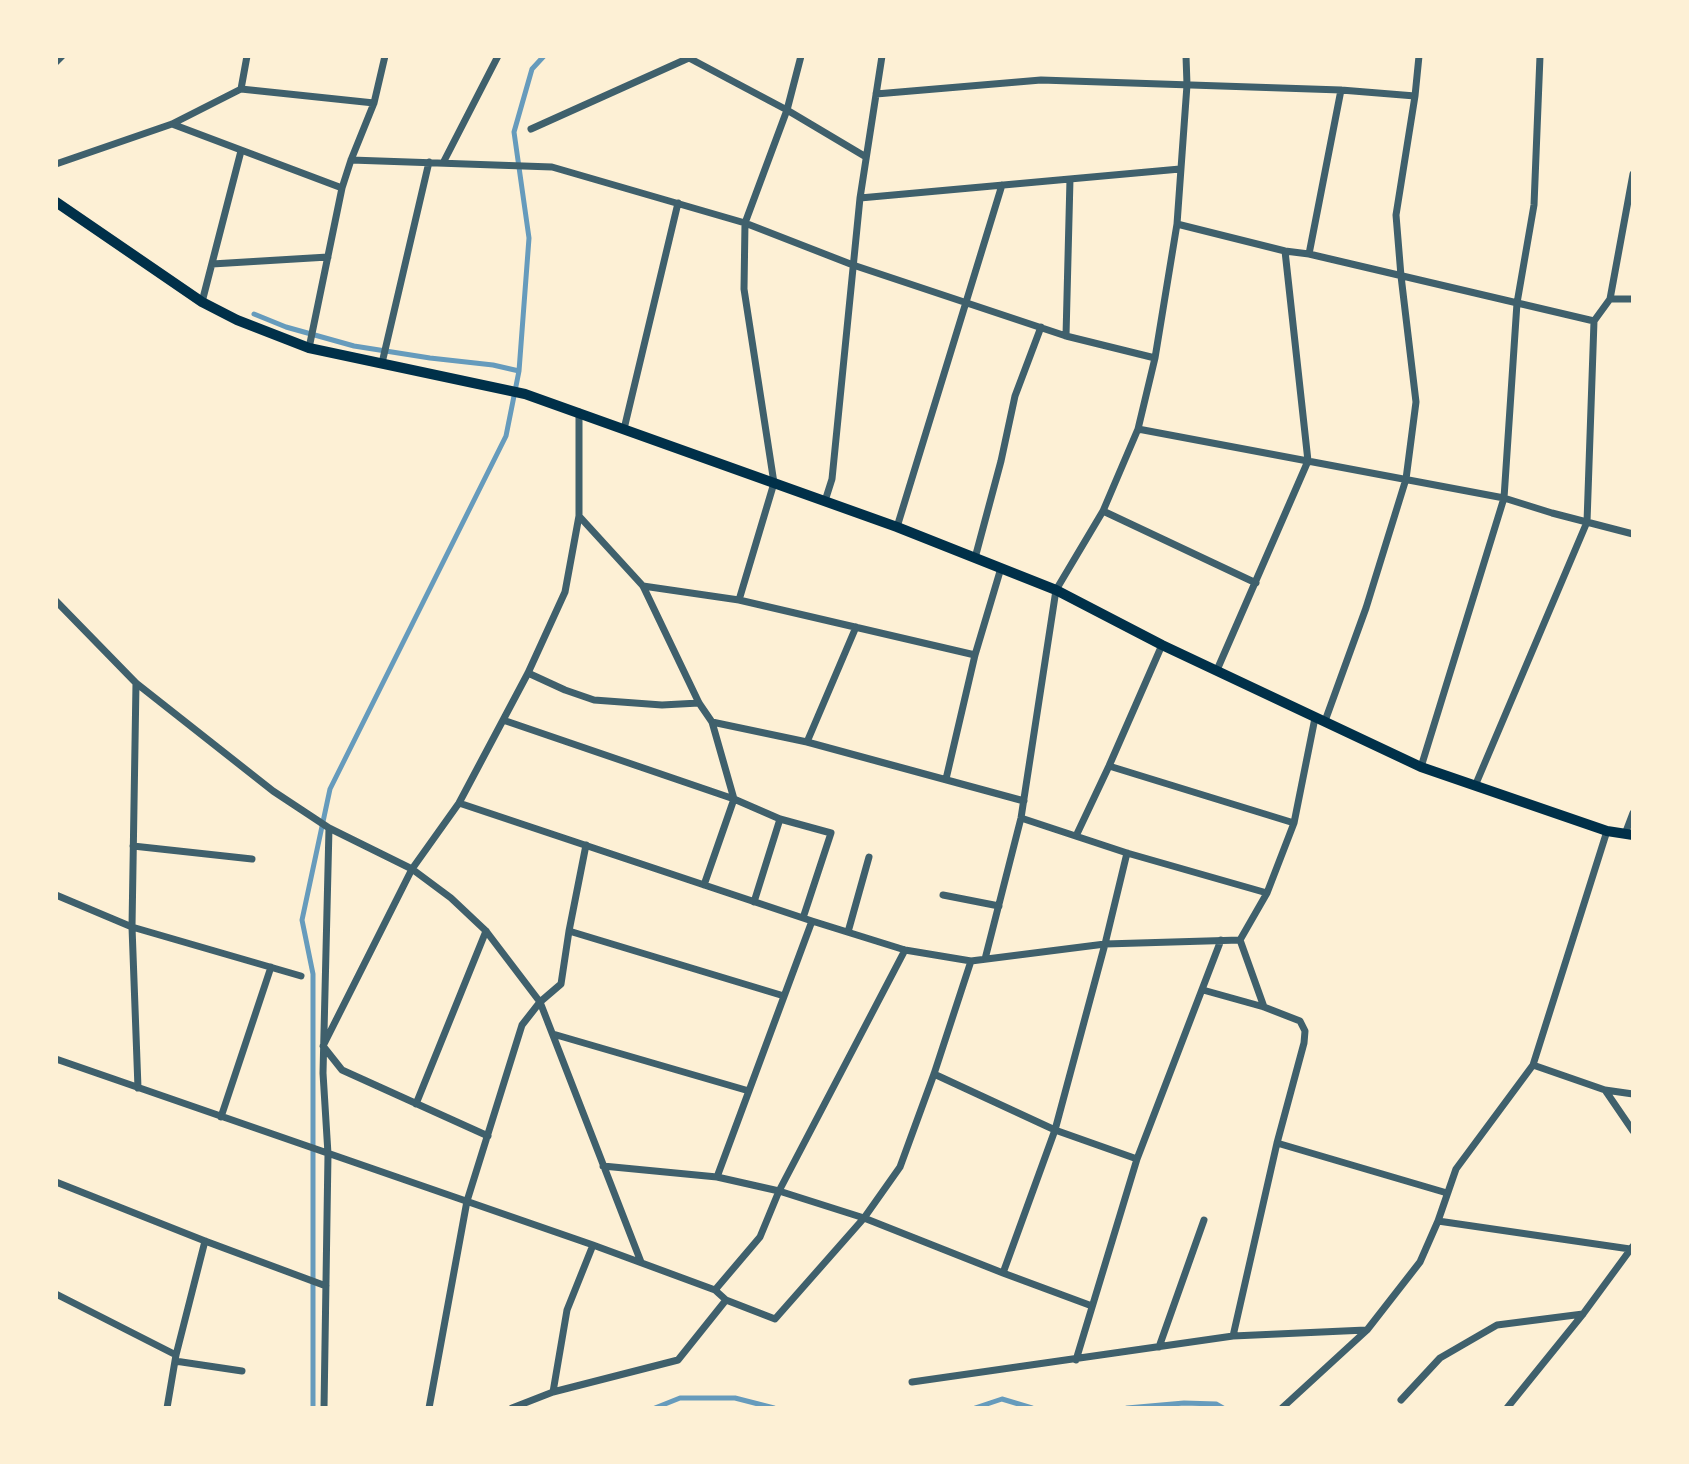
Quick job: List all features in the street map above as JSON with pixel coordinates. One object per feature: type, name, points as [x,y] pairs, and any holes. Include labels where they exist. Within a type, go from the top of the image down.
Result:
[{"type":"main road","points":[[56,202],[202,302],[237,320],[309,348],[525,394],[897,527],[1056,590],[1162,645],[1421,767],[1607,831],[1629,835]]},
{"type":"street","points":[[56,62],[62,56]]},
{"type":"street","points":[[241,89],[247,56]]},
{"type":"street","points":[[309,348],[342,188],[374,103],[385,56]]},
{"type":"street","points":[[443,163],[498,56]]},
{"type":"street","points":[[739,600],[774,483],[744,289],[745,223],[787,110],[801,56]]},
{"type":"street","points":[[825,501],[832,479],[860,198],[882,56]]},
{"type":"street","points":[[985,959],[1021,818],[1056,590],[1103,511],[1138,429],[1155,358],[1177,224],[1187,85],[1186,56]]},
{"type":"street","points":[[1264,1007],[1240,940],[1267,893],[1294,823],[1320,719],[1366,608],[1406,479],[1416,402],[1396,215],[1419,56]]},
{"type":"street","points":[[1421,767],[1504,498],[1517,303],[1534,205],[1540,56]]},
{"type":"street","points":[[531,129],[691,57],[866,157]]},
{"type":"street","points":[[876,94],[1041,80],[1341,90],[1415,96]]},
{"type":"street","points":[[56,164],[172,124],[241,89],[374,103]]},
{"type":"street","points":[[1309,254],[1341,90]]},
{"type":"street","points":[[172,124],[342,188]]},
{"type":"street","points":[[202,302],[241,151]]},
{"type":"street","points":[[351,160],[552,167],[745,223],[853,265],[1066,336],[1155,358]]},
{"type":"street","points":[[382,363],[429,162]]},
{"type":"street","points":[[860,198],[1180,169]]},
{"type":"street","points":[[1475,786],[1587,522],[1594,321],[1610,299],[1633,174]]},
{"type":"street","points":[[1066,336],[1070,179]]},
{"type":"street","points":[[897,527],[1002,185]]},
{"type":"street","points":[[624,429],[678,203]]},
{"type":"street","points":[[1177,224],[1594,321]]},
{"type":"street","points":[[1217,670],[1308,461],[1285,251]]},
{"type":"street","points":[[212,264],[328,257]]},
{"type":"street","points":[[1610,299],[1633,299]]},
{"type":"street","points":[[975,558],[1015,396],[1041,327]]},
{"type":"street","points":[[323,1046],[412,869],[459,803],[528,673],[565,592],[579,516],[579,412]]},
{"type":"street","points":[[1138,429],[1504,498],[1633,534]]},
{"type":"street","points":[[1103,511],[1256,583]]},
{"type":"street","points":[[579,516],[643,586],[699,703],[712,722],[734,799],[704,885]]},
{"type":"street","points":[[946,779],[975,655],[1001,568]]},
{"type":"street","points":[[643,586],[739,600],[975,655]]},
{"type":"street","points":[[56,602],[136,683],[273,791],[329,828],[412,869],[451,898],[486,931],[540,1002],[641,1263]]},
{"type":"street","points":[[807,742],[856,627]]},
{"type":"street","points":[[1076,836],[1162,645]]},
{"type":"street","points":[[528,673],[594,700],[662,705],[699,703]]},
{"type":"street","points":[[136,683],[132,927],[138,1088]]},
{"type":"street","points":[[503,720],[734,799],[780,819],[831,833],[803,918]]},
{"type":"street","points":[[712,722],[807,742],[1024,801]]},
{"type":"street","points":[[1109,766],[1294,823]]},
{"type":"street","points":[[459,803],[905,950],[971,961],[1105,944],[1240,940]]},
{"type":"street","points":[[1629,835],[1633,813]]},
{"type":"street","points":[[1021,818],[1127,853],[1267,893]]},
{"type":"street","points":[[754,902],[780,819]]},
{"type":"street","points":[[324,1408],[328,1154],[323,1046],[329,828]]},
{"type":"street","points":[[1282,1408],[1367,1330],[1420,1262],[1456,1169],[1533,1065],[1607,831]]},
{"type":"street","points":[[429,1408],[467,1201],[522,1025],[540,1002],[561,984],[586,845]]},
{"type":"street","points":[[133,846],[252,859]]},
{"type":"street","points":[[1003,1273],[1055,1130],[1127,853]]},
{"type":"street","points":[[848,932],[869,857]]},
{"type":"street","points":[[56,895],[132,927],[301,976]]},
{"type":"street","points":[[943,895],[999,906]]},
{"type":"street","points":[[717,1177],[812,921]]},
{"type":"street","points":[[416,1104],[486,931]]},
{"type":"street","points":[[569,931],[784,996]]},
{"type":"street","points":[[1076,1360],[1137,1159],[1221,940]]},
{"type":"street","points":[[715,1290],[760,1237],[779,1191],[905,950]]},
{"type":"street","points":[[56,1059],[593,1245],[715,1290],[726,1300],[775,1319],[864,1218],[900,1167],[971,961]]},
{"type":"street","points":[[221,1117],[271,967]]},
{"type":"street","points":[[1203,990],[1300,1021],[1305,1031],[1233,1336]]},
{"type":"street","points":[[553,1034],[749,1091]]},
{"type":"street","points":[[323,1046],[342,1070],[488,1136]]},
{"type":"street","points":[[1533,1065],[1605,1090],[1633,1094]]},
{"type":"street","points":[[934,1074],[1055,1130],[1137,1159]]},
{"type":"street","points":[[1605,1090],[1633,1131]]},
{"type":"street","points":[[1277,1143],[1447,1193]]},
{"type":"street","points":[[603,1166],[717,1177],[779,1191],[864,1218],[1092,1306]]},
{"type":"street","points":[[56,1182],[326,1286]]},
{"type":"street","points":[[1159,1347],[1204,1220]]},
{"type":"street","points":[[1438,1221],[1632,1248],[1507,1408]]},
{"type":"street","points":[[167,1408],[175,1358],[205,1241]]},
{"type":"street","points":[[553,1392],[567,1310],[593,1245]]},
{"type":"street","points":[[56,1294],[175,1358],[242,1371]]},
{"type":"street","points":[[512,1408],[553,1392],[678,1360],[726,1300]]},
{"type":"street","points":[[1401,1400],[1440,1358],[1497,1325],[1583,1314]]},
{"type":"street","points":[[912,1382],[1233,1336],[1367,1330]]},
{"type":"waterway","points":[[313,1408],[313,974],[302,920],[330,789],[506,436],[519,371],[529,238],[514,132],[532,69],[544,56]]},
{"type":"waterway","points":[[254,314],[286,327],[354,346],[519,371]]},
{"type":"waterway","points":[[655,1408],[680,1398],[735,1398],[774,1408]]},
{"type":"waterway","points":[[975,1408],[1002,1399],[1032,1408]]},
{"type":"waterway","points":[[1127,1408],[1184,1403],[1216,1404],[1223,1408]]}]
